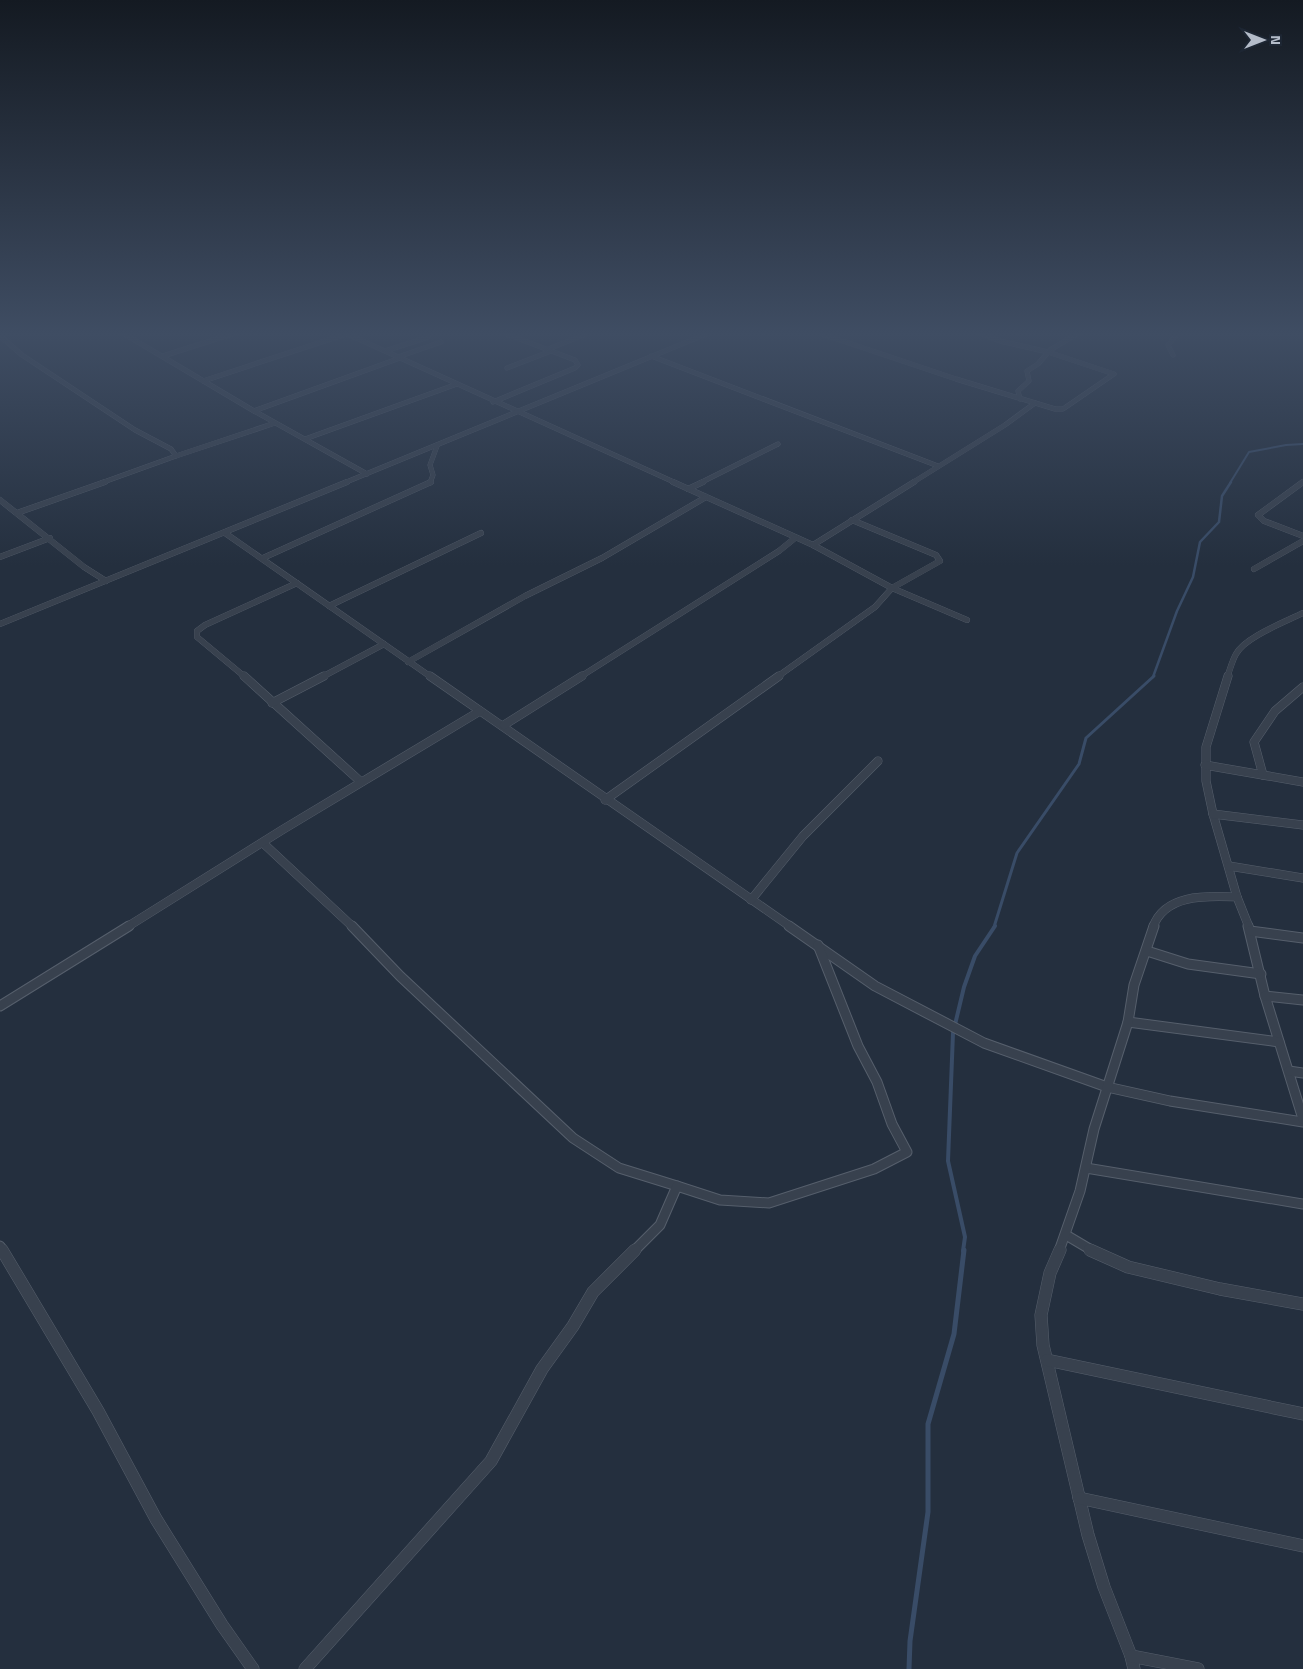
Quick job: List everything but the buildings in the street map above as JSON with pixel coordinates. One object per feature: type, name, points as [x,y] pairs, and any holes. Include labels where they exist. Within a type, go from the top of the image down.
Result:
[{"type":"street","points":[[105,410],[144,436],[170,449],[176,456]]},
{"type":"street","points":[[305,439],[385,410]]},
{"type":"street","points":[[513,410],[813,545],[892,588],[967,620]]},
{"type":"street","points":[[0,624],[523,410]]},
{"type":"street","points":[[792,410],[938,466]]},
{"type":"street","points":[[813,545],[1005,425],[1026,410]]},
{"type":"street","points":[[254,411],[367,474]]},
{"type":"street","points":[[17,513],[275,423]]},
{"type":"street","points":[[688,488],[778,444]]},
{"type":"street","points":[[263,558],[332,525],[429,484],[433,480],[434,474],[430,465],[437,446]]},
{"type":"street","points":[[1303,482],[1258,515],[1264,521],[1303,536]]},
{"type":"street","points":[[408,662],[525,596],[602,558],[706,497]]},
{"type":"street","points":[[0,500],[84,567],[106,582]]},
{"type":"street","points":[[605,800],[870,611],[892,588],[940,561],[936,555],[852,520]]},
{"type":"street","points":[[329,606],[481,532]]},
{"type":"street","points":[[225,533],[408,662],[504,725],[605,800],[875,986],[984,1043],[1107,1087],[1170,1101],[1303,1120],[1265,996],[1250,931],[1213,814],[1206,781],[1205,765],[1206,747],[1236,654],[1246,644],[1303,613]]},
{"type":"street","points":[[0,557],[50,538]]},
{"type":"street","points":[[504,725],[779,551],[796,538]]},
{"type":"street","points":[[1254,569],[1303,541]]},
{"type":"street","points":[[297,583],[205,625],[197,631],[197,637],[231,664],[361,782]]},
{"type":"street","points":[[272,703],[384,644]]},
{"type":"street","points":[[1263,775],[1254,742],[1263,723],[1286,699],[1303,686]]},
{"type":"street","points":[[0,1006],[361,782],[391,766],[480,711]]},
{"type":"street","points":[[751,900],[803,836],[878,761]]},
{"type":"street","points":[[1205,765],[1303,782]]},
{"type":"street","points":[[1213,814],[1303,825]]},
{"type":"street","points":[[262,843],[358,932],[400,976],[538,1107],[573,1138],[619,1168],[720,1200],[769,1203],[874,1169],[907,1152],[892,1124],[877,1082],[858,1046],[818,946]]},
{"type":"street","points":[[1229,866],[1303,878]]},
{"type":"street","points":[[1198,1669],[1133,1663],[1104,1587],[1079,1498],[1046,1360],[1042,1332],[1043,1303],[1056,1255],[1066,1235],[1086,1168],[1107,1087],[1128,1022],[1134,985],[1156,920],[1162,911],[1173,904],[1198,896],[1238,897]]},
{"type":"street","points":[[1250,931],[1303,938]]},
{"type":"street","points":[[1147,951],[1166,960],[1195,967],[1261,974]]},
{"type":"street","points":[[1265,996],[1303,1000]]},
{"type":"street","points":[[1128,1022],[1280,1042]]},
{"type":"street","points":[[1289,1071],[1303,1073]]},
{"type":"street","points":[[1086,1168],[1303,1204]]},
{"type":"street","points":[[305,1669],[492,1461],[542,1369],[573,1326],[593,1292],[660,1225],[677,1186]]},
{"type":"street","points":[[1066,1235],[1092,1251],[1128,1267],[1220,1289],[1303,1304]]},
{"type":"street","points":[[0,1246],[98,1411],[156,1519],[222,1625],[253,1669]]},
{"type":"street","points":[[1046,1360],[1303,1414]]},
{"type":"street","points":[[1079,1498],[1303,1546]]},
{"type":"waterway","points":[[1230,483],[1249,452],[1286,445],[1303,444]]},
{"type":"waterway","points":[[1153,677],[1177,611],[1193,577],[1200,542],[1219,522],[1222,496],[1231,482]]},
{"type":"waterway","points":[[994,927],[1017,853],[1079,764],[1086,738],[1153,677]]},
{"type":"waterway","points":[[963,1251],[965,1237],[948,1161],[953,1033],[964,987],[975,956],[995,926]]},
{"type":"waterway","points":[[909,1669],[910,1641],[928,1512],[928,1424],[954,1334],[964,1250]]}]
